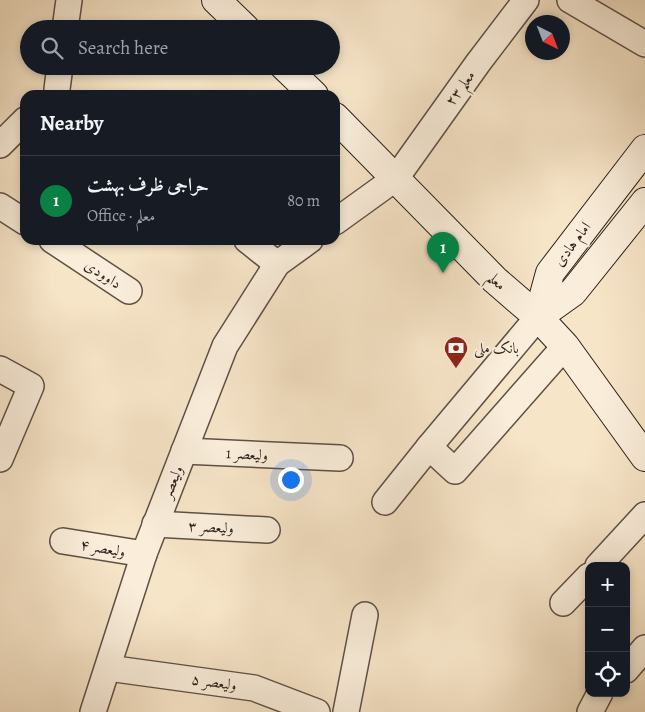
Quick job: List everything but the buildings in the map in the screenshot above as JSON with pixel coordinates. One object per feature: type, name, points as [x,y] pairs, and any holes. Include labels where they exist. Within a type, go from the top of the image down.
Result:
[{"type":"main road","points":[[216,0],[237,20]]},
{"type":"main road","points":[[293,75],[309,90]]},
{"type":"main road","name":"معلم","points":[[340,122],[495,280],[538,317],[565,346],[645,457]]},
{"type":"main road","name":"امام هادی","points":[[538,317],[550,273],[645,149]]},
{"type":"main road","name":"امام هادی","points":[[538,317],[572,292],[645,202]]},
{"type":"street","points":[[66,20],[69,0]]},
{"type":"street","name":"معلم ۲۳","points":[[340,218],[396,178],[478,63],[526,0]]},
{"type":"street","points":[[570,0],[645,44]]},
{"type":"street","points":[[0,145],[20,125]]},
{"type":"street","points":[[0,206],[20,219]]},
{"type":"street","name":"داوودی","points":[[60,245],[129,291]]},
{"type":"street","points":[[253,245],[277,264],[303,245]]},
{"type":"street","name":"ولیعصر","points":[[93,712],[144,554],[225,346],[277,264]]},
{"type":"street","points":[[385,502],[429,446],[538,317]]},
{"type":"street","points":[[429,446],[455,471],[565,346]]},
{"type":"street","points":[[0,369],[31,386],[0,459]]},
{"type":"street","name":"ولیعصر 1","points":[[184,451],[340,458]]},
{"type":"street","points":[[602,562],[645,515]]},
{"type":"street","name":"ولیعصر ۳","points":[[155,524],[267,530]]},
{"type":"street","name":"ولیعصر ۴","points":[[63,540],[144,554]]},
{"type":"street","points":[[563,603],[585,580]]},
{"type":"street","points":[[346,712],[365,615]]},
{"type":"street","points":[[630,665],[645,648]]},
{"type":"street","name":"ولیعصر ۵","points":[[108,668],[254,688],[317,712]]},
{"type":"street","points":[[590,712],[598,697]]},
{"type":"place","name":"حراجی ظرف بهشت","points":[[443,273]]},
{"type":"place","name":"بانک ملی","points":[[456,369]]}]
